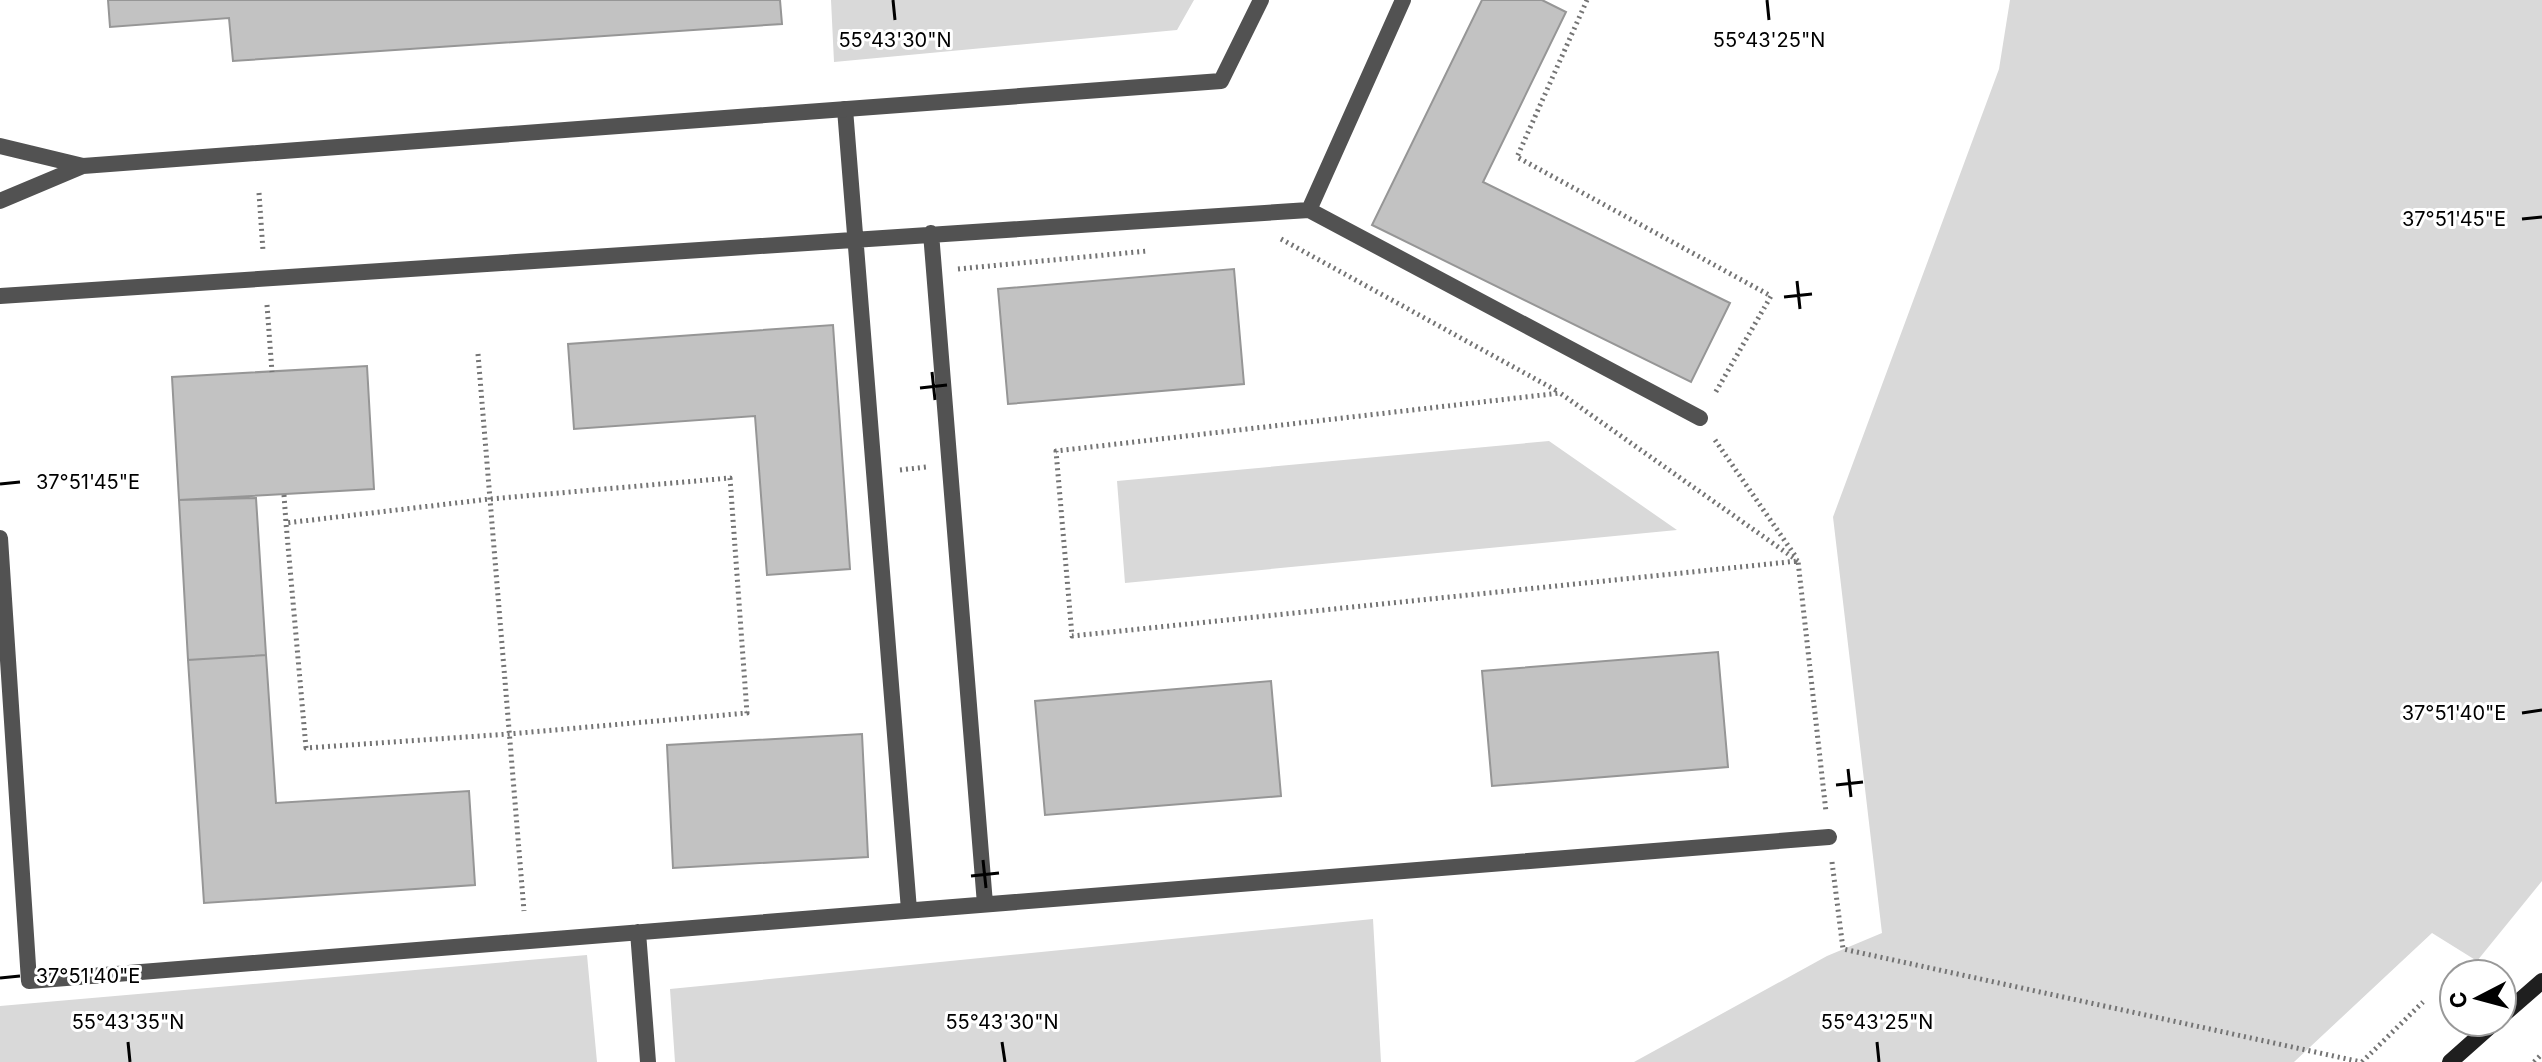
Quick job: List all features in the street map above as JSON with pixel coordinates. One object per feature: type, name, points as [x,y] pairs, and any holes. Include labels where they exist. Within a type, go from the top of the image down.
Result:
[{"type":"main road","points":[[2518,1002],[2542,981]]},
{"type":"main road","points":[[2450,1062],[2477,1038]]},
{"type":"street","points":[[0,146],[83,166],[1221,81],[1261,0]]},
{"type":"street","points":[[1309,210],[1403,0]]},
{"type":"street","points":[[845,109],[909,910]]},
{"type":"street","points":[[0,201],[83,166]]},
{"type":"street","points":[[0,296],[1309,210],[1700,418]]},
{"type":"street","points":[[931,233],[985,904]]},
{"type":"street","points":[[0,538],[29,981],[1829,837]]},
{"type":"street","points":[[638,932],[648,1062]]},
{"type":"path","points":[[1587,0],[1517,157],[1771,296],[1700,418],[1798,561],[1843,949],[2362,1062],[2423,1002]]},
{"type":"path","points":[[1281,239],[1560,393],[1798,561]]},
{"type":"path","points":[[933,271],[1154,250]]},
{"type":"path","points":[[478,354],[524,911]]},
{"type":"path","points":[[1560,393],[1056,451],[1072,636],[1798,561]]},
{"type":"path","points":[[875,472],[949,465]]},
{"type":"path","points":[[284,495],[286,523],[306,748],[747,713],[730,478],[490,499],[286,523]]},
{"type":"path","points":[[2534,1062],[2542,1054]]},
{"type":"shaded area","points":[[831,0],[1194,0],[1177,30],[834,62]]},
{"type":"shaded area","points":[[2010,0],[2542,0],[2542,881],[2479,958],[2472,958],[2432,933],[2294,1062],[1634,1062],[1827,956],[1882,933],[1833,517],[1999,69]]},
{"type":"shaded area","points":[[1549,441],[1677,530],[1125,583],[1117,481]]},
{"type":"shaded area","points":[[1373,919],[1381,1062],[675,1062],[670,989]]},
{"type":"shaded area","points":[[587,955],[597,1062],[0,1062],[0,1006]]},
{"type":"building","points":[[108,0],[780,0],[782,24],[233,61],[229,18],[110,27]]},
{"type":"building","points":[[1482,0],[1542,0],[1566,12],[1483,182],[1730,303],[1691,382],[1372,225]]},
{"type":"building","points":[[1234,269],[1244,384],[1008,404],[998,289]]},
{"type":"building","points":[[833,325],[850,569],[767,575],[755,416],[574,429],[568,344]]},
{"type":"building","points":[[367,366],[374,489],[179,500],[172,377]]},
{"type":"building","points":[[256,498],[266,655],[188,660],[179,500]]},
{"type":"building","points":[[1718,652],[1728,767],[1492,786],[1482,671]]},
{"type":"building","points":[[266,655],[276,803],[469,791],[475,885],[204,903],[188,660]]},
{"type":"building","points":[[1271,681],[1281,796],[1045,815],[1035,701]]},
{"type":"building","points":[[862,734],[868,857],[673,868],[667,745]]}]
